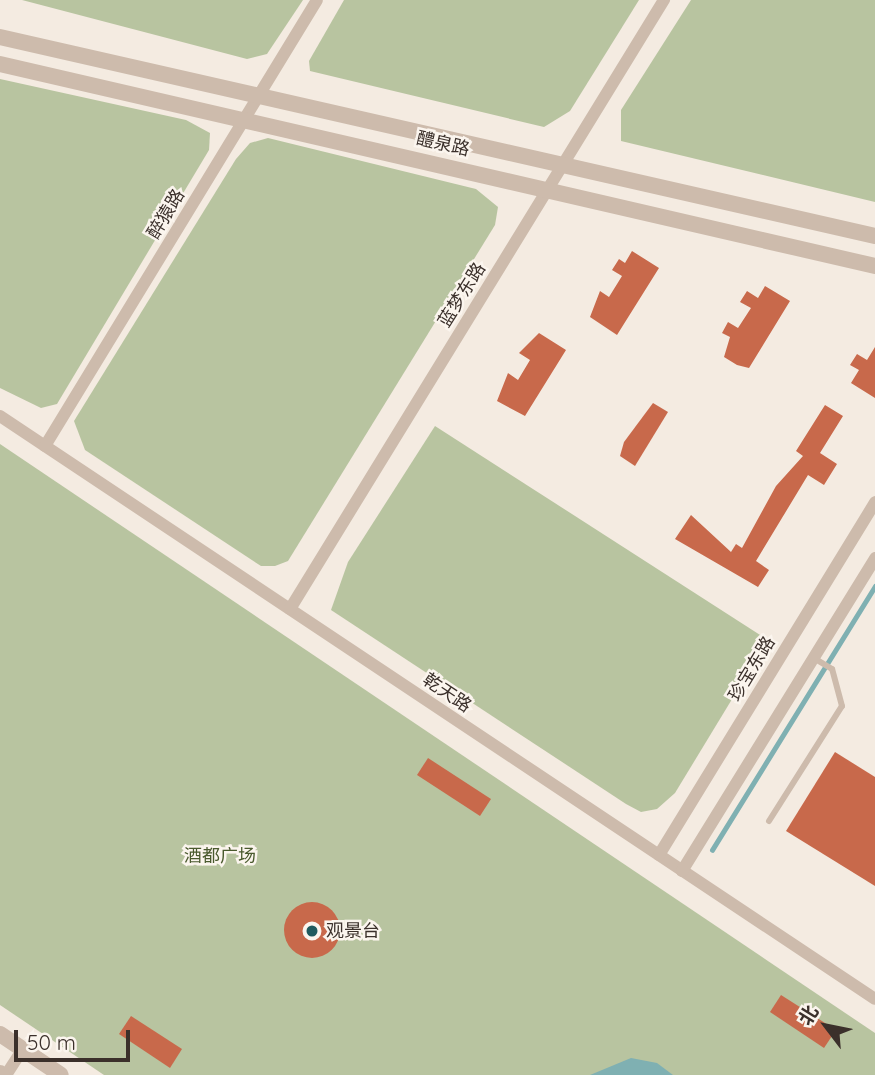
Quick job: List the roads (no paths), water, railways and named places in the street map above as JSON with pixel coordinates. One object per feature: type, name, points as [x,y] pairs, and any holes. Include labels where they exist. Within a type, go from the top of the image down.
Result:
[{"type":"street","name":"醉猿路","points":[[45,446],[317,0]]},
{"type":"street","name":"蓝梦东路","points":[[290,609],[664,0]]},
{"type":"street","name":"醴泉路","points":[[0,37],[260,93],[875,236]]},
{"type":"street","name":"醴泉路","points":[[0,64],[245,117],[875,266]]},
{"type":"street","name":"乾天路","points":[[0,416],[875,999]]},
{"type":"street","name":"珍宝东路","points":[[659,855],[875,502]]},
{"type":"street","points":[[682,870],[875,558]]},
{"type":"street","points":[[0,1034],[61,1075]]},
{"type":"street","points":[[3,1074],[23,1049]]},
{"type":"lane","points":[[769,821],[842,706],[832,669],[814,657]]},
{"type":"water","points":[[631,1058],[657,1063],[673,1075],[590,1075]]},
{"type":"waterway","points":[[712,850],[875,586]]},
{"type":"place","name":"观景台","points":[[312,931]]},
{"type":"park label","name":"酒都广场","points":[[220,856]]}]
